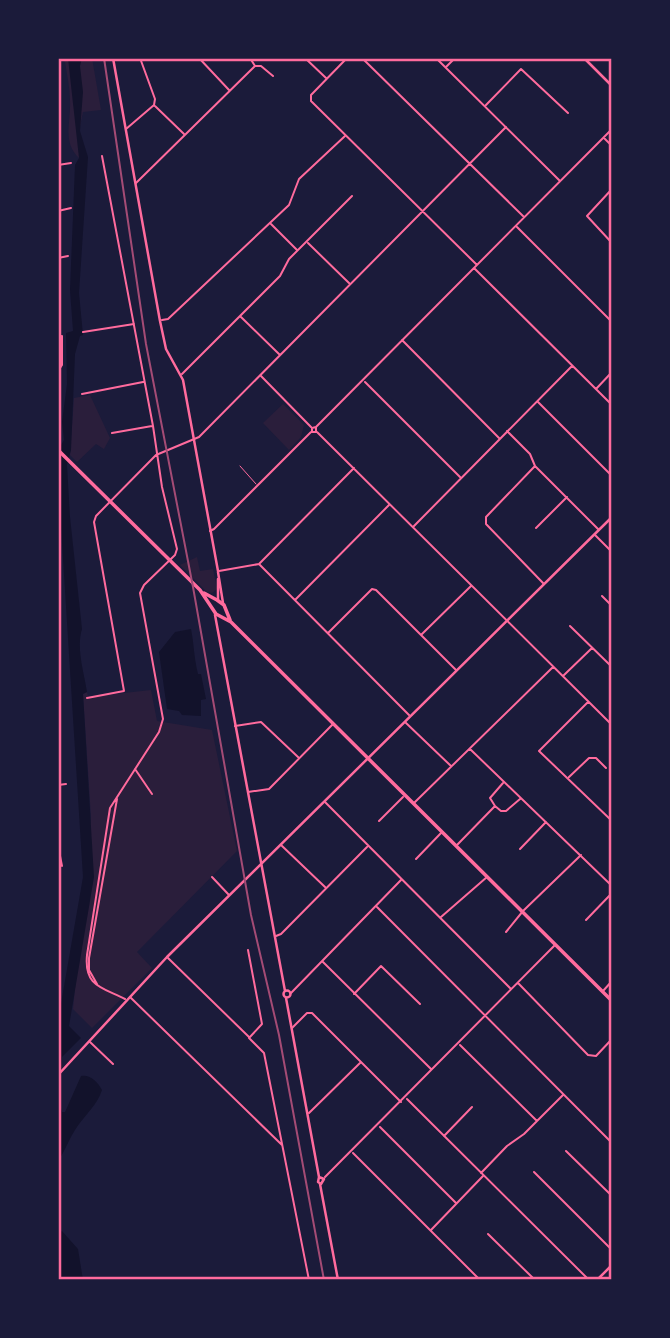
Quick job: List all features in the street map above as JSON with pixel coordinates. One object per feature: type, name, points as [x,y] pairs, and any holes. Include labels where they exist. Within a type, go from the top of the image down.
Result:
[{"type":"main road","points":[[113,58],[160,321],[166,349],[181,374],[209,531],[225,607],[231,622]]},
{"type":"main road","points":[[584,58],[612,86]]},
{"type":"main road","points":[[58,450],[200,590],[225,607]]},
{"type":"main road","points":[[58,1075],[167,957],[612,517]]},
{"type":"main road","points":[[214,611],[219,589],[218,572]]},
{"type":"main road","points":[[205,594],[214,594],[219,589]]},
{"type":"main road","points":[[200,590],[214,611],[218,630],[284,995],[323,1182],[320,1184],[338,1280]]},
{"type":"main road","points":[[218,630],[220,615],[225,607]]},
{"type":"main road","points":[[214,611],[231,622],[612,1001]]},
{"type":"main road","points":[[285,991],[291,993],[286,998]]},
{"type":"main road","points":[[597,1280],[612,1265]]},
{"type":"street","points":[[125,129],[154,104],[155,99],[140,58]]},
{"type":"street","points":[[199,58],[230,90]]},
{"type":"street","points":[[250,58],[255,65],[261,66],[273,76]]},
{"type":"street","points":[[305,58],[327,79]]},
{"type":"street","points":[[347,58],[311,95],[311,99],[477,265]]},
{"type":"street","points":[[362,58],[525,218]]},
{"type":"street","points":[[436,58],[560,181]]},
{"type":"street","points":[[446,67],[455,58]]},
{"type":"street","points":[[520,63],[522,69],[568,113]]},
{"type":"street","points":[[135,183],[255,65]]},
{"type":"street","points":[[485,106],[522,69]]},
{"type":"street","points":[[154,104],[185,135]]},
{"type":"street","points":[[87,698],[124,691],[94,522],[96,516],[156,455],[193,440],[506,127]]},
{"type":"street","points":[[209,531],[258,486],[612,129]]},
{"type":"street","points":[[160,321],[168,318],[289,205],[299,179],[346,135]]},
{"type":"street","points":[[604,138],[612,146]]},
{"type":"street","points":[[102,156],[153,426],[156,455],[177,549],[144,584],[140,593],[163,719],[159,732],[119,794],[113,811],[89,970],[98,985],[128,998],[282,1146]]},
{"type":"street","points":[[58,165],[71,163]]},
{"type":"street","points":[[612,189],[587,216],[612,243]]},
{"type":"street","points":[[181,374],[280,276],[289,259],[352,196]]},
{"type":"street","points":[[58,211],[71,208]]},
{"type":"street","points":[[270,222],[298,251]]},
{"type":"street","points":[[516,227],[612,322]]},
{"type":"street","points":[[307,242],[350,284]]},
{"type":"street","points":[[58,258],[68,256]]},
{"type":"street","points":[[474,268],[612,405]]},
{"type":"street","points":[[241,316],[280,355]]},
{"type":"street","points":[[83,332],[134,324]]},
{"type":"street","points":[[58,371],[62,366],[60,337],[66,335]]},
{"type":"street","points":[[402,340],[500,438]]},
{"type":"street","points":[[413,526],[572,366]]},
{"type":"street","points":[[596,389],[612,372]]},
{"type":"street","points":[[260,375],[612,725]]},
{"type":"street","points":[[363,381],[461,477]]},
{"type":"street","points":[[82,394],[145,382]]},
{"type":"street","points":[[537,401],[612,477]]},
{"type":"street","points":[[112,433],[153,426]]},
{"type":"street","points":[[508,432],[530,454],[535,466],[599,530]]},
{"type":"street","points":[[535,466],[485,520],[544,585]]},
{"type":"street","points":[[218,572],[259,564],[354,468]]},
{"type":"street","points":[[536,528],[567,497]]},
{"type":"street","points":[[295,600],[390,504]]},
{"type":"street","points":[[594,535],[612,552]]},
{"type":"street","points":[[259,564],[410,717]]},
{"type":"street","points":[[422,634],[471,585]]},
{"type":"street","points":[[328,633],[372,589],[376,590],[457,670]]},
{"type":"street","points":[[602,596],[612,606]]},
{"type":"street","points":[[570,626],[612,667]]},
{"type":"street","points":[[562,676],[593,648]]},
{"type":"street","points":[[414,803],[554,667]]},
{"type":"street","points":[[589,702],[539,751],[612,821]]},
{"type":"street","points":[[235,726],[261,722],[299,758]]},
{"type":"street","points":[[405,722],[452,767]]},
{"type":"street","points":[[248,792],[269,789],[334,723]]},
{"type":"street","points":[[470,749],[612,886]]},
{"type":"street","points":[[568,778],[589,758],[596,758],[606,768]]},
{"type":"street","points":[[135,769],[152,794]]},
{"type":"street","points":[[503,783],[490,798],[495,806],[506,811],[520,799]]},
{"type":"street","points":[[58,785],[66,784]]},
{"type":"street","points":[[379,821],[406,794]]},
{"type":"street","points":[[324,801],[511,989]]},
{"type":"street","points":[[457,846],[495,806]]},
{"type":"street","points":[[520,849],[547,821]]},
{"type":"street","points":[[60,823],[58,851],[62,866]]},
{"type":"street","points":[[416,859],[442,831]]},
{"type":"street","points":[[281,845],[326,888]]},
{"type":"street","points":[[275,936],[281,934],[368,846]]},
{"type":"street","points":[[506,932],[523,911],[581,855]]},
{"type":"street","points":[[440,917],[487,876]]},
{"type":"street","points":[[212,877],[230,896]]},
{"type":"street","points":[[291,993],[401,879]]},
{"type":"street","points":[[586,920],[612,893]]},
{"type":"street","points":[[377,906],[612,1143]]},
{"type":"street","points":[[321,1178],[352,1153],[556,945]]},
{"type":"street","points":[[248,950],[262,1024],[249,1038]]},
{"type":"street","points":[[167,957],[264,1053],[309,1280]]},
{"type":"street","points":[[323,962],[432,1071]]},
{"type":"street","points":[[355,994],[381,966],[419,1004]]},
{"type":"street","points":[[603,991],[612,981]]},
{"type":"street","points":[[517,983],[588,1055],[596,1056],[612,1039]]},
{"type":"street","points":[[292,1028],[307,1013],[312,1013],[401,1102]]},
{"type":"street","points":[[89,1041],[113,1064]]},
{"type":"street","points":[[459,1044],[537,1121]]},
{"type":"street","points":[[308,1114],[361,1063]]},
{"type":"street","points":[[430,1230],[507,1146],[524,1134],[564,1094]]},
{"type":"street","points":[[406,1098],[589,1280]]},
{"type":"street","points":[[444,1136],[472,1107]]},
{"type":"street","points":[[379,1126],[456,1203]]},
{"type":"street","points":[[566,1151],[612,1196]]},
{"type":"street","points":[[352,1153],[480,1280]]},
{"type":"street","points":[[534,1172],[612,1250]]},
{"type":"street","points":[[488,1234],[535,1280]]},
{"type":"lane","points":[[240,466],[258,486]]},
{"type":"shaded area","points":[[58,58],[92,58],[101,110],[83,112],[79,131],[79,158],[69,138],[70,96],[65,62]]},
{"type":"shaded area","points":[[68,58],[82,58],[80,131],[88,157],[79,293],[83,335],[80,336],[75,354],[71,450],[67,465],[82,629],[80,652],[87,692],[83,694],[94,877],[69,1026],[81,1038],[62,1057],[62,1112],[65,1112],[81,1076],[93,1079],[102,1090],[74,1131],[58,1161],[58,1021],[83,877],[58,479],[58,450],[64,440],[62,422],[67,384],[66,333],[73,331],[70,290],[75,165],[79,158]]},
{"type":"shaded area","points":[[90,395],[110,438],[104,449],[96,444],[77,462],[70,455],[74,398]]},
{"type":"shaded area","points":[[283,404],[304,425],[301,437],[289,450],[263,423]]},
{"type":"shaded area","points":[[197,557],[200,571],[213,569],[217,589],[212,593],[207,592],[180,565]]},
{"type":"shaded area","points":[[191,629],[198,674],[201,674],[206,699],[201,700],[201,716],[182,715],[179,711],[167,709],[159,652],[175,632]]},
{"type":"shaded area","points":[[151,690],[157,721],[212,730],[237,851],[137,952],[152,968],[92,1028],[73,1009],[91,817],[83,694],[87,692],[88,697]]},
{"type":"shaded area","points":[[62,1231],[78,1249],[83,1280],[58,1280],[58,1243],[59,1233]]},
{"type":"railway","points":[[104,58],[146,344],[193,587],[251,915],[279,1035],[324,1280]]}]
